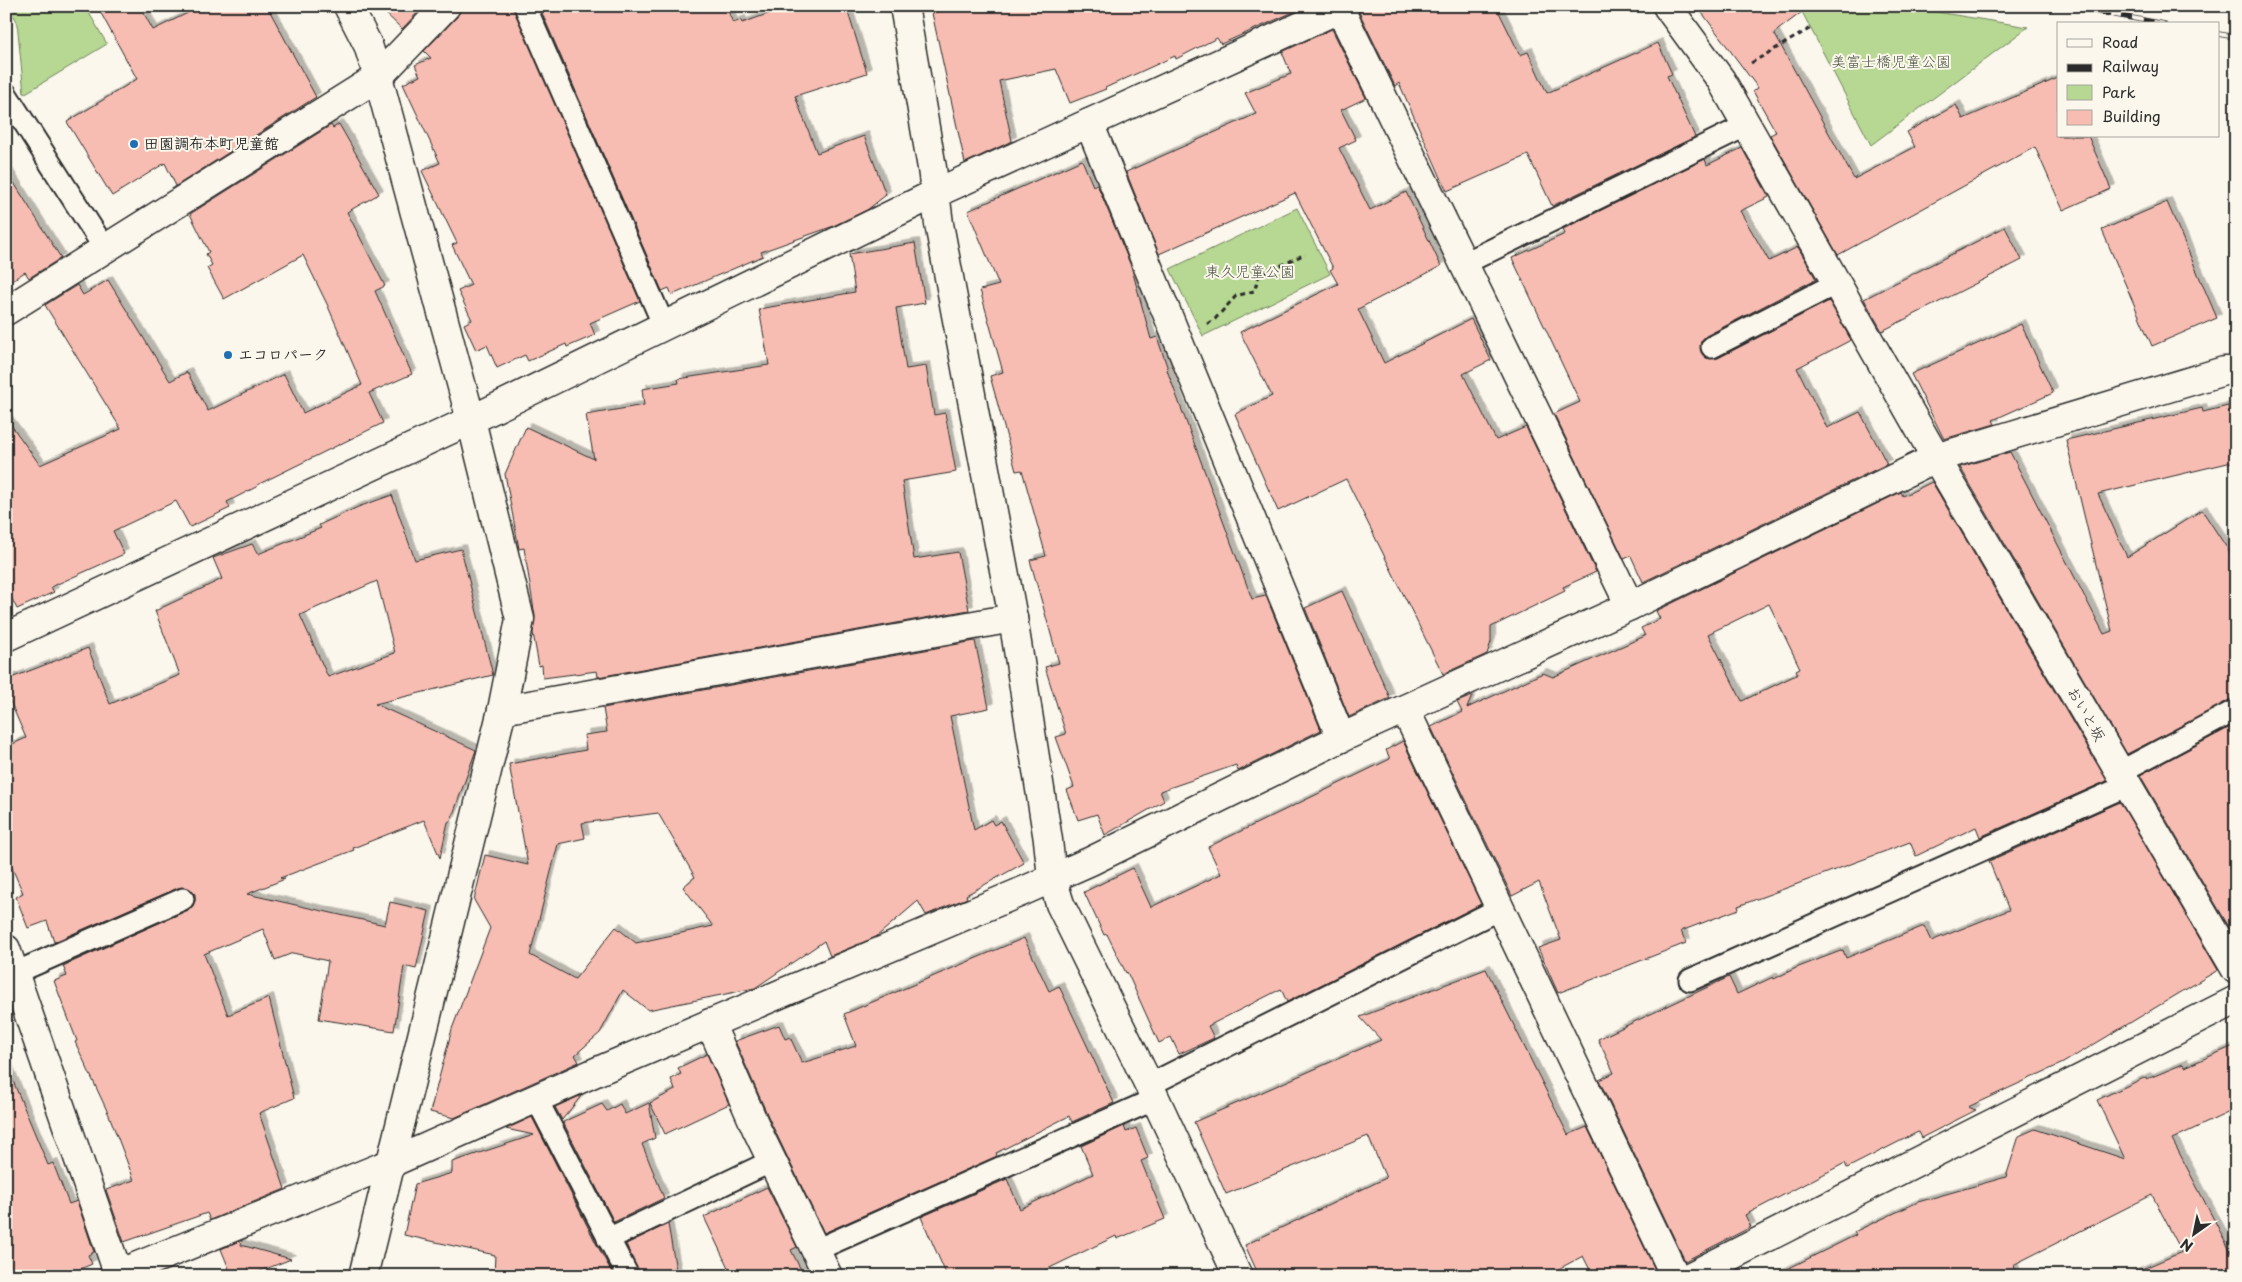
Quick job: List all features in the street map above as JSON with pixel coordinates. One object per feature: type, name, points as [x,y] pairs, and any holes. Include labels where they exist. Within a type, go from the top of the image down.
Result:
[{"type":"street","points":[[348,6],[368,45],[378,77],[471,420],[520,619],[502,710],[363,1276]]},
{"type":"street","points":[[6,311],[378,77],[446,6]]},
{"type":"street","points":[[904,6],[932,168],[934,194],[1013,618],[1052,878],[1060,904],[1152,1092],[1238,1276]]},
{"type":"street","name":"おいと坂","points":[[1667,6],[1721,80],[1936,458],[2236,970]]},
{"type":"street","points":[[6,637],[471,420],[934,194],[1342,8],[1463,264],[1630,606]]},
{"type":"street","points":[[1089,123],[1341,738]]},
{"type":"street","points":[[10,962],[115,1274],[391,1163],[536,1098],[1052,878],[1341,738],[1630,606],[1936,458],[2224,371],[2236,370]]},
{"type":"street","points":[[502,710],[1013,618]]},
{"type":"street","points":[[1405,709],[1675,1276]]},
{"type":"street","points":[[1691,1276],[1721,1269],[2236,1000]]},
{"type":"street","points":[[710,1023],[772,1161],[828,1276]]},
{"type":"lane","points":[[525,6],[664,326]]},
{"type":"lane","points":[[6,94],[105,249]]},
{"type":"lane","points":[[1463,264],[1747,125]]},
{"type":"lane","points":[[1712,347],[1837,283]]},
{"type":"lane","points":[[1690,980],[2124,779],[2236,710]]},
{"type":"lane","points":[[10,962],[183,899]]},
{"type":"lane","points":[[816,1250],[1152,1092],[1499,909]]},
{"type":"lane","points":[[536,1098],[628,1276]]},
{"type":"lane","points":[[608,1239],[772,1161]]},
{"type":"path","points":[[1721,80],[1811,28]]},
{"type":"path","points":[[1178,339],[1215,319],[1236,296],[1254,291],[1259,276],[1305,254]]},
{"type":"green space","points":[[7,6],[85,6],[107,44],[24,94],[17,21]]},
{"type":"green space","name":"美富士橋児童公園","points":[[1799,6],[1900,6],[2028,27],[1871,145]]},
{"type":"green space","name":"東久児童公園","points":[[1297,208],[1330,274],[1203,336],[1170,269]]},
{"type":"building","points":[[97,6],[140,6],[153,30],[202,6],[267,6],[316,97],[176,186],[165,163],[112,196],[67,122],[137,79]]},
{"type":"building","points":[[378,6],[424,6],[402,29]]},
{"type":"building","points":[[461,6],[513,6],[640,301],[590,323],[595,335],[567,347],[566,344],[528,361],[525,355],[497,368],[487,345],[476,350],[464,324],[472,320],[458,291],[471,285],[452,245],[457,243],[422,171],[440,163],[403,84],[420,76],[415,65],[431,58],[424,51],[457,17]]},
{"type":"building","points":[[539,6],[726,6],[733,23],[741,20],[742,23],[790,6],[846,6],[867,73],[795,96],[817,153],[864,136],[886,195],[867,210],[831,227],[761,252],[763,256],[672,295],[669,288],[662,291]]},
{"type":"building","points":[[963,6],[1307,6],[1221,44],[1217,38],[1176,59],[1175,56],[1106,89],[1070,103],[1056,69],[999,81],[1012,141],[965,163],[932,13]]},
{"type":"building","points":[[1360,6],[1496,6],[1520,55],[1528,52],[1547,93],[1658,43],[1672,74],[1667,76],[1695,137],[1552,206],[1528,155],[1447,191],[1399,83],[1395,86],[1359,12]]},
{"type":"building","points":[[1697,6],[1810,6],[1774,33],[1854,179],[1915,147],[1907,132],[1956,105],[1963,119],[2057,78],[2057,138],[2089,138],[2111,189],[2063,210],[2035,147],[1838,255],[1770,135],[1776,132],[1753,91],[1758,88]]},
{"type":"building","points":[[1332,29],[1366,98],[1341,110],[1356,140],[1339,148],[1370,210],[1406,192],[1441,266],[1358,309],[1384,363],[1471,319],[1491,360],[1463,374],[1496,440],[1526,427],[1596,572],[1563,587],[1565,591],[1491,627],[1491,642],[1487,654],[1443,674],[1346,479],[1278,511],[1235,414],[1272,396],[1240,332],[1338,284],[1330,270],[1333,268],[1295,193],[1159,254],[1126,172],[1256,114],[1245,93],[1291,74],[1282,52]]},
{"type":"building","points":[[339,124],[379,194],[347,212],[385,286],[375,291],[412,374],[369,393],[383,423],[257,485],[227,502],[230,508],[190,527],[176,501],[113,531],[124,554],[51,587],[54,592],[17,609],[6,587],[6,418],[40,465],[121,429],[45,305],[77,285],[83,295],[108,280],[170,381],[187,372],[208,411],[284,374],[303,413],[362,385],[327,304],[303,255],[224,299],[207,268],[212,265],[206,254],[209,252],[190,214],[331,125],[333,128]]},
{"type":"building","points":[[1742,148],[1769,197],[1740,211],[1769,261],[1798,247],[1816,279],[1706,336],[1701,341],[1701,352],[1706,358],[1718,358],[1829,301],[1851,340],[1797,368],[1827,428],[1860,412],[1887,464],[1643,582],[1631,556],[1624,559],[1554,414],[1580,402],[1512,258],[1565,234],[1563,229],[1705,159],[1707,165]]},
{"type":"building","points":[[1082,160],[1093,186],[1097,184],[1131,266],[1151,339],[1157,337],[1167,370],[1252,599],[1266,596],[1321,730],[1238,771],[1236,765],[1160,791],[1164,801],[1105,835],[1097,814],[1078,820],[1067,790],[1074,787],[1056,737],[1066,734],[1045,667],[1059,663],[1030,560],[1046,556],[1022,470],[1016,471],[990,376],[1003,372],[980,290],[999,285],[968,211]]},
{"type":"building","points":[[6,170],[61,258],[29,278],[25,272],[6,284]]},
{"type":"building","points":[[2167,202],[2217,318],[2152,346],[2102,230]]},
{"type":"building","points":[[2005,227],[2022,260],[1882,331],[1864,299]]},
{"type":"building","points":[[915,243],[925,303],[896,308],[906,369],[926,366],[934,415],[945,413],[956,472],[902,481],[914,559],[958,552],[969,610],[598,677],[597,671],[543,678],[542,665],[539,666],[533,633],[535,616],[524,548],[519,549],[505,474],[526,427],[594,459],[586,415],[644,405],[642,389],[679,383],[678,379],[769,365],[759,309],[855,292],[849,254]]},
{"type":"building","points":[[2021,324],[2053,393],[1993,420],[1995,424],[1944,439],[1911,374]]},
{"type":"building","points":[[2228,406],[2236,433],[2236,461],[2098,494],[2127,557],[2202,510],[2236,562],[2236,698],[2127,754],[1960,467],[2010,452],[2104,634],[2112,631],[2066,440],[2202,408],[2203,412]]},
{"type":"building","points":[[1932,482],[2107,781],[1980,837],[1976,827],[1916,856],[1910,842],[1738,906],[1739,909],[1681,931],[1686,943],[1558,993],[1538,948],[1561,940],[1539,882],[1512,896],[1431,727],[1462,712],[1457,702],[1472,696],[1467,708],[1543,673],[1553,677],[1645,636],[1641,628],[1660,619],[1656,611],[1901,492],[1903,496]],"holes":[[[1769,604],[1800,668],[1796,670],[1798,674],[1742,701],[1708,634]]]},
{"type":"building","points":[[392,495],[415,560],[461,549],[493,675],[375,704],[476,750],[451,820],[448,822],[440,858],[424,820],[353,848],[354,850],[280,878],[285,879],[247,894],[385,925],[390,902],[429,911],[416,969],[404,966],[394,1031],[319,1019],[328,961],[293,953],[275,960],[263,929],[204,954],[228,1015],[269,998],[294,1098],[259,1113],[285,1189],[210,1220],[207,1213],[124,1242],[106,1190],[134,1180],[109,1115],[75,1042],[77,1041],[54,981],[67,976],[63,966],[188,910],[195,901],[195,894],[190,889],[178,888],[54,942],[47,921],[28,928],[16,897],[23,893],[6,854],[6,747],[26,738],[6,692],[6,680],[88,648],[110,704],[180,675],[155,611],[222,579],[213,558],[252,544],[258,554],[321,528],[319,525],[358,507]],"holes":[[[377,581],[395,653],[328,677],[300,615]]]},
{"type":"building","points":[[1342,591],[1390,698],[1349,717],[1305,608]]},
{"type":"building","points":[[975,641],[989,708],[950,716],[974,830],[991,820],[994,825],[1001,821],[1024,863],[966,895],[967,898],[926,915],[918,901],[876,937],[830,956],[824,941],[755,988],[648,1010],[623,990],[600,1033],[575,1055],[579,1062],[454,1118],[430,1112],[452,1029],[490,928],[474,900],[485,855],[528,865],[509,764],[586,750],[584,735],[607,732],[603,708]],"holes":[[[658,813],[695,877],[683,887],[713,926],[636,943],[616,927],[575,979],[530,955],[558,844],[585,838],[582,823]]]},
{"type":"building","points":[[2236,724],[2236,939],[2140,775]]},
{"type":"building","points":[[1403,741],[1481,904],[1287,1002],[1281,989],[1208,1026],[1214,1038],[1179,1054],[1171,1037],[1159,1043],[1127,972],[1107,934],[1104,935],[1084,892],[1133,868],[1151,907],[1221,874],[1208,847],[1390,759],[1386,750]]},
{"type":"building","points":[[2120,802],[2218,970],[2063,1063],[1968,1107],[1976,1110],[1921,1138],[1918,1132],[1847,1168],[1845,1163],[1745,1215],[1751,1227],[1685,1261],[1599,1080],[1614,1073],[1598,1039],[1729,977],[1737,994],[1773,977],[1774,979],[1796,968],[1843,950],[1846,958],[1924,926],[1931,941],[2009,910],[1989,861]]},
{"type":"building","points":[[1024,938],[1049,991],[1059,986],[1114,1103],[1072,1122],[1069,1116],[996,1153],[997,1156],[824,1233],[771,1123],[735,1041],[779,1025],[785,1039],[790,1037],[802,1063],[856,1046],[844,1014]]},
{"type":"building","points":[[1486,969],[1568,1135],[1587,1127],[1658,1276],[1593,1276],[1583,1256],[1545,1276],[1259,1276],[1245,1245],[1386,1178],[1368,1136],[1226,1194],[1194,1122],[1381,1040],[1360,1017]]},
{"type":"building","points":[[2236,1045],[2236,1109],[2172,1139],[2236,1262],[2236,1276],[2126,1276],[2182,1252],[2152,1195],[2013,1265],[2016,1276],[1773,1276],[1856,1235],[1854,1232],[1918,1202],[2006,1177],[2019,1136],[2035,1129],[2125,1159],[2097,1100],[2146,1077],[2147,1079],[2183,1064],[2185,1067]]},
{"type":"building","points":[[707,1054],[729,1104],[665,1134],[650,1103],[675,1090],[671,1079],[681,1074],[678,1068]]},
{"type":"building","points":[[6,1064],[48,1165],[53,1163],[69,1204],[77,1201],[94,1252],[88,1255],[92,1264],[64,1276],[6,1276]]},
{"type":"building","points":[[582,1095],[562,1120],[555,1107]]},
{"type":"building","points":[[649,1103],[655,1138],[642,1144],[664,1198],[614,1222],[563,1122],[602,1104],[607,1111],[620,1104],[625,1114]]},
{"type":"building","points":[[532,1117],[614,1276],[494,1276],[495,1255],[404,1235],[415,1184],[452,1173],[452,1162],[534,1135],[506,1129]]},
{"type":"building","points":[[1124,1126],[1126,1132],[1136,1128],[1148,1158],[1141,1161],[1165,1219],[1117,1239],[1116,1236],[1033,1276],[947,1276],[921,1217],[1007,1179],[1020,1209],[1093,1174],[1081,1146]]},
{"type":"building","points":[[767,1187],[797,1247],[791,1250],[804,1276],[732,1276],[704,1217]]},
{"type":"building","points":[[668,1224],[677,1276],[640,1276],[626,1244]]},
{"type":"building","points":[[242,1240],[241,1245],[291,1259],[248,1276],[232,1276],[221,1249]]},
{"type":"building","points":[[1739,1269],[1742,1276],[1726,1276]]},
{"type":"railway","points":[[2067,6],[2153,22]]},
{"type":"railway","points":[[2223,6],[2236,9]]},
{"type":"railway","points":[[2220,34],[2236,37]]},
{"type":"place","name":"田園調布本町児童館","points":[[134,144]]},
{"type":"place","name":"エコロパーク","points":[[228,355]]}]
